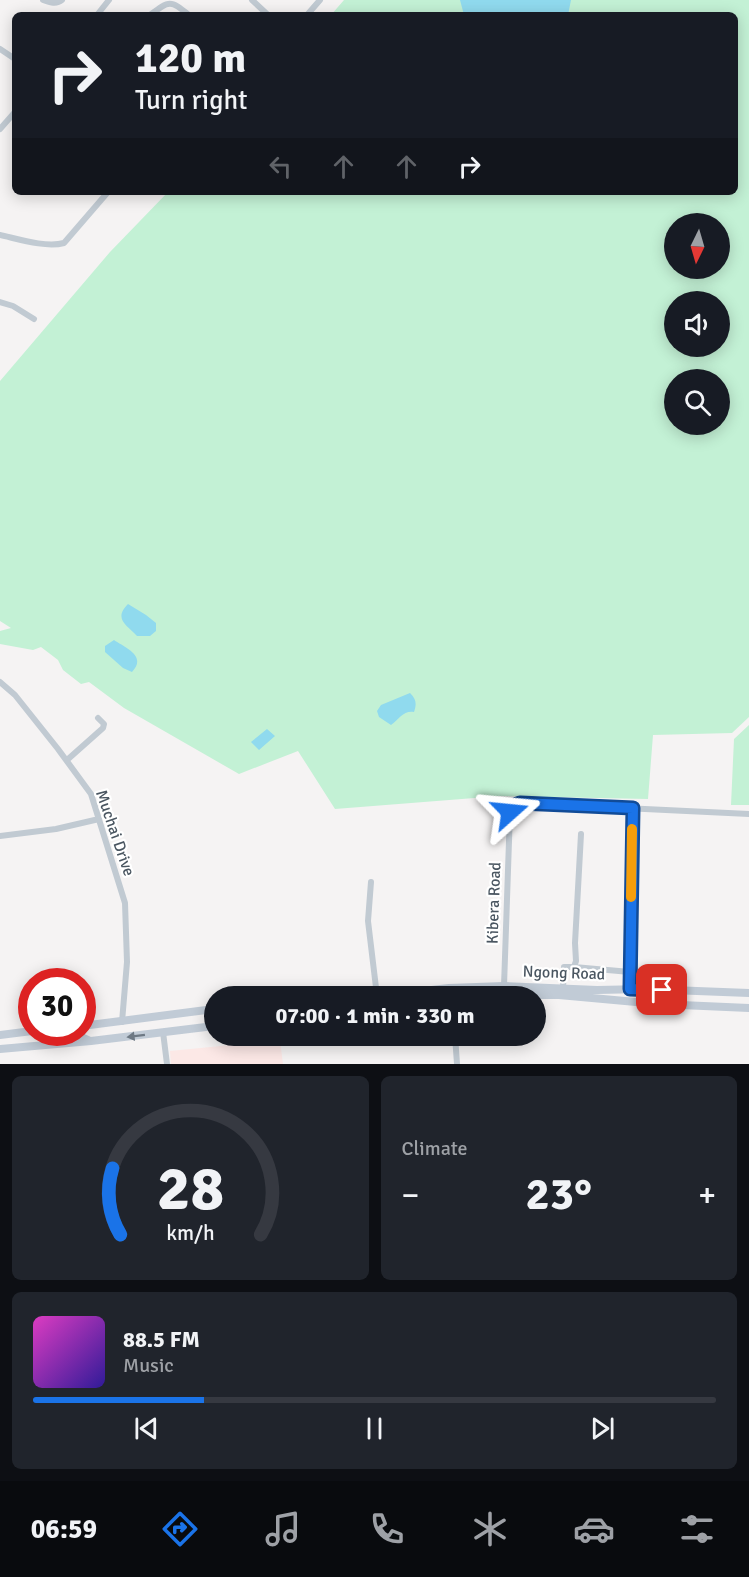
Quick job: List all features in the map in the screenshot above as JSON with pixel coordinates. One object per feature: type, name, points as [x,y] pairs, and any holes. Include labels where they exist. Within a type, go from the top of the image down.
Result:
[{"type":"main road","name":"Ngong Road","points":[[546,987],[749,993]]},
{"type":"main road","points":[[712,1007],[705,1001],[709,993],[715,992]]},
{"type":"main road","name":"Ngong Road","points":[[546,995],[749,1008]]},
{"type":"main road","points":[[96,1025],[204,1012]]},
{"type":"main road","points":[[96,1040],[204,1027]]},
{"type":"main road","points":[[0,1035],[18,1033]]},
{"type":"main road","points":[[0,1049],[34,1046]]},
{"type":"street","points":[[43,0],[54,3],[62,0]]},
{"type":"street","points":[[99,12],[109,0]]},
{"type":"street","points":[[252,0],[265,12]]},
{"type":"street","points":[[310,12],[320,0]]},
{"type":"street","points":[[154,12],[164,3],[172,2],[186,12]]},
{"type":"street","points":[[0,129],[12,115]]},
{"type":"street","points":[[0,235],[47,244],[64,243],[105,195]]},
{"type":"street","points":[[0,302],[14,306],[34,319]]},
{"type":"street","name":"Muchai Drive","points":[[0,682],[15,695],[91,794],[124,903],[127,962],[122,1022]]},
{"type":"street","points":[[67,760],[103,728],[104,724],[98,718]]},
{"type":"street","name":"Kibera Road","points":[[504,986],[512,807],[520,803],[749,814]]},
{"type":"street","points":[[630,989],[633,808]]},
{"type":"street","points":[[0,836],[56,829],[99,819]]},
{"type":"street","points":[[574,967],[581,834]]},
{"type":"street","points":[[371,882],[368,921],[377,986]]},
{"type":"street","points":[[563,988],[564,967],[630,972]]},
{"type":"street","points":[[163,1032],[167,1064]]},
{"type":"street","points":[[456,1046],[457,1064]]},
{"type":"shaded area","points":[[220,1046],[281,1046],[283,1064],[171,1064],[170,1051]]},
{"type":"green space","points":[[344,0],[749,0],[749,717],[732,733],[653,735],[648,799],[500,796],[335,809],[298,751],[239,774],[124,708],[89,682],[81,684],[63,670],[58,660],[41,647],[33,650],[0,644],[0,631],[11,628],[0,621],[0,381],[110,252],[165,195],[738,195],[738,12],[334,12]]},
{"type":"green space","points":[[749,725],[749,805],[731,805],[734,739]]},
{"type":"water","points":[[460,0],[571,0],[569,12],[463,12]]},
{"type":"water","points":[[128,604],[156,623],[156,631],[150,636],[137,636],[123,622],[122,614]]},
{"type":"water","points":[[114,640],[129,649],[136,657],[136,666],[132,672],[123,668],[105,652],[105,646]]},
{"type":"water","points":[[410,693],[415,701],[414,712],[404,714],[391,725],[379,717],[377,711],[381,705]]},
{"type":"water","points":[[267,729],[275,736],[259,750],[251,742]]},
{"type":"slow traffic","points":[[631,897],[632,829]]},
{"type":"route","points":[[510,812],[512,807],[520,803],[633,808],[630,989],[662,990]]}]
